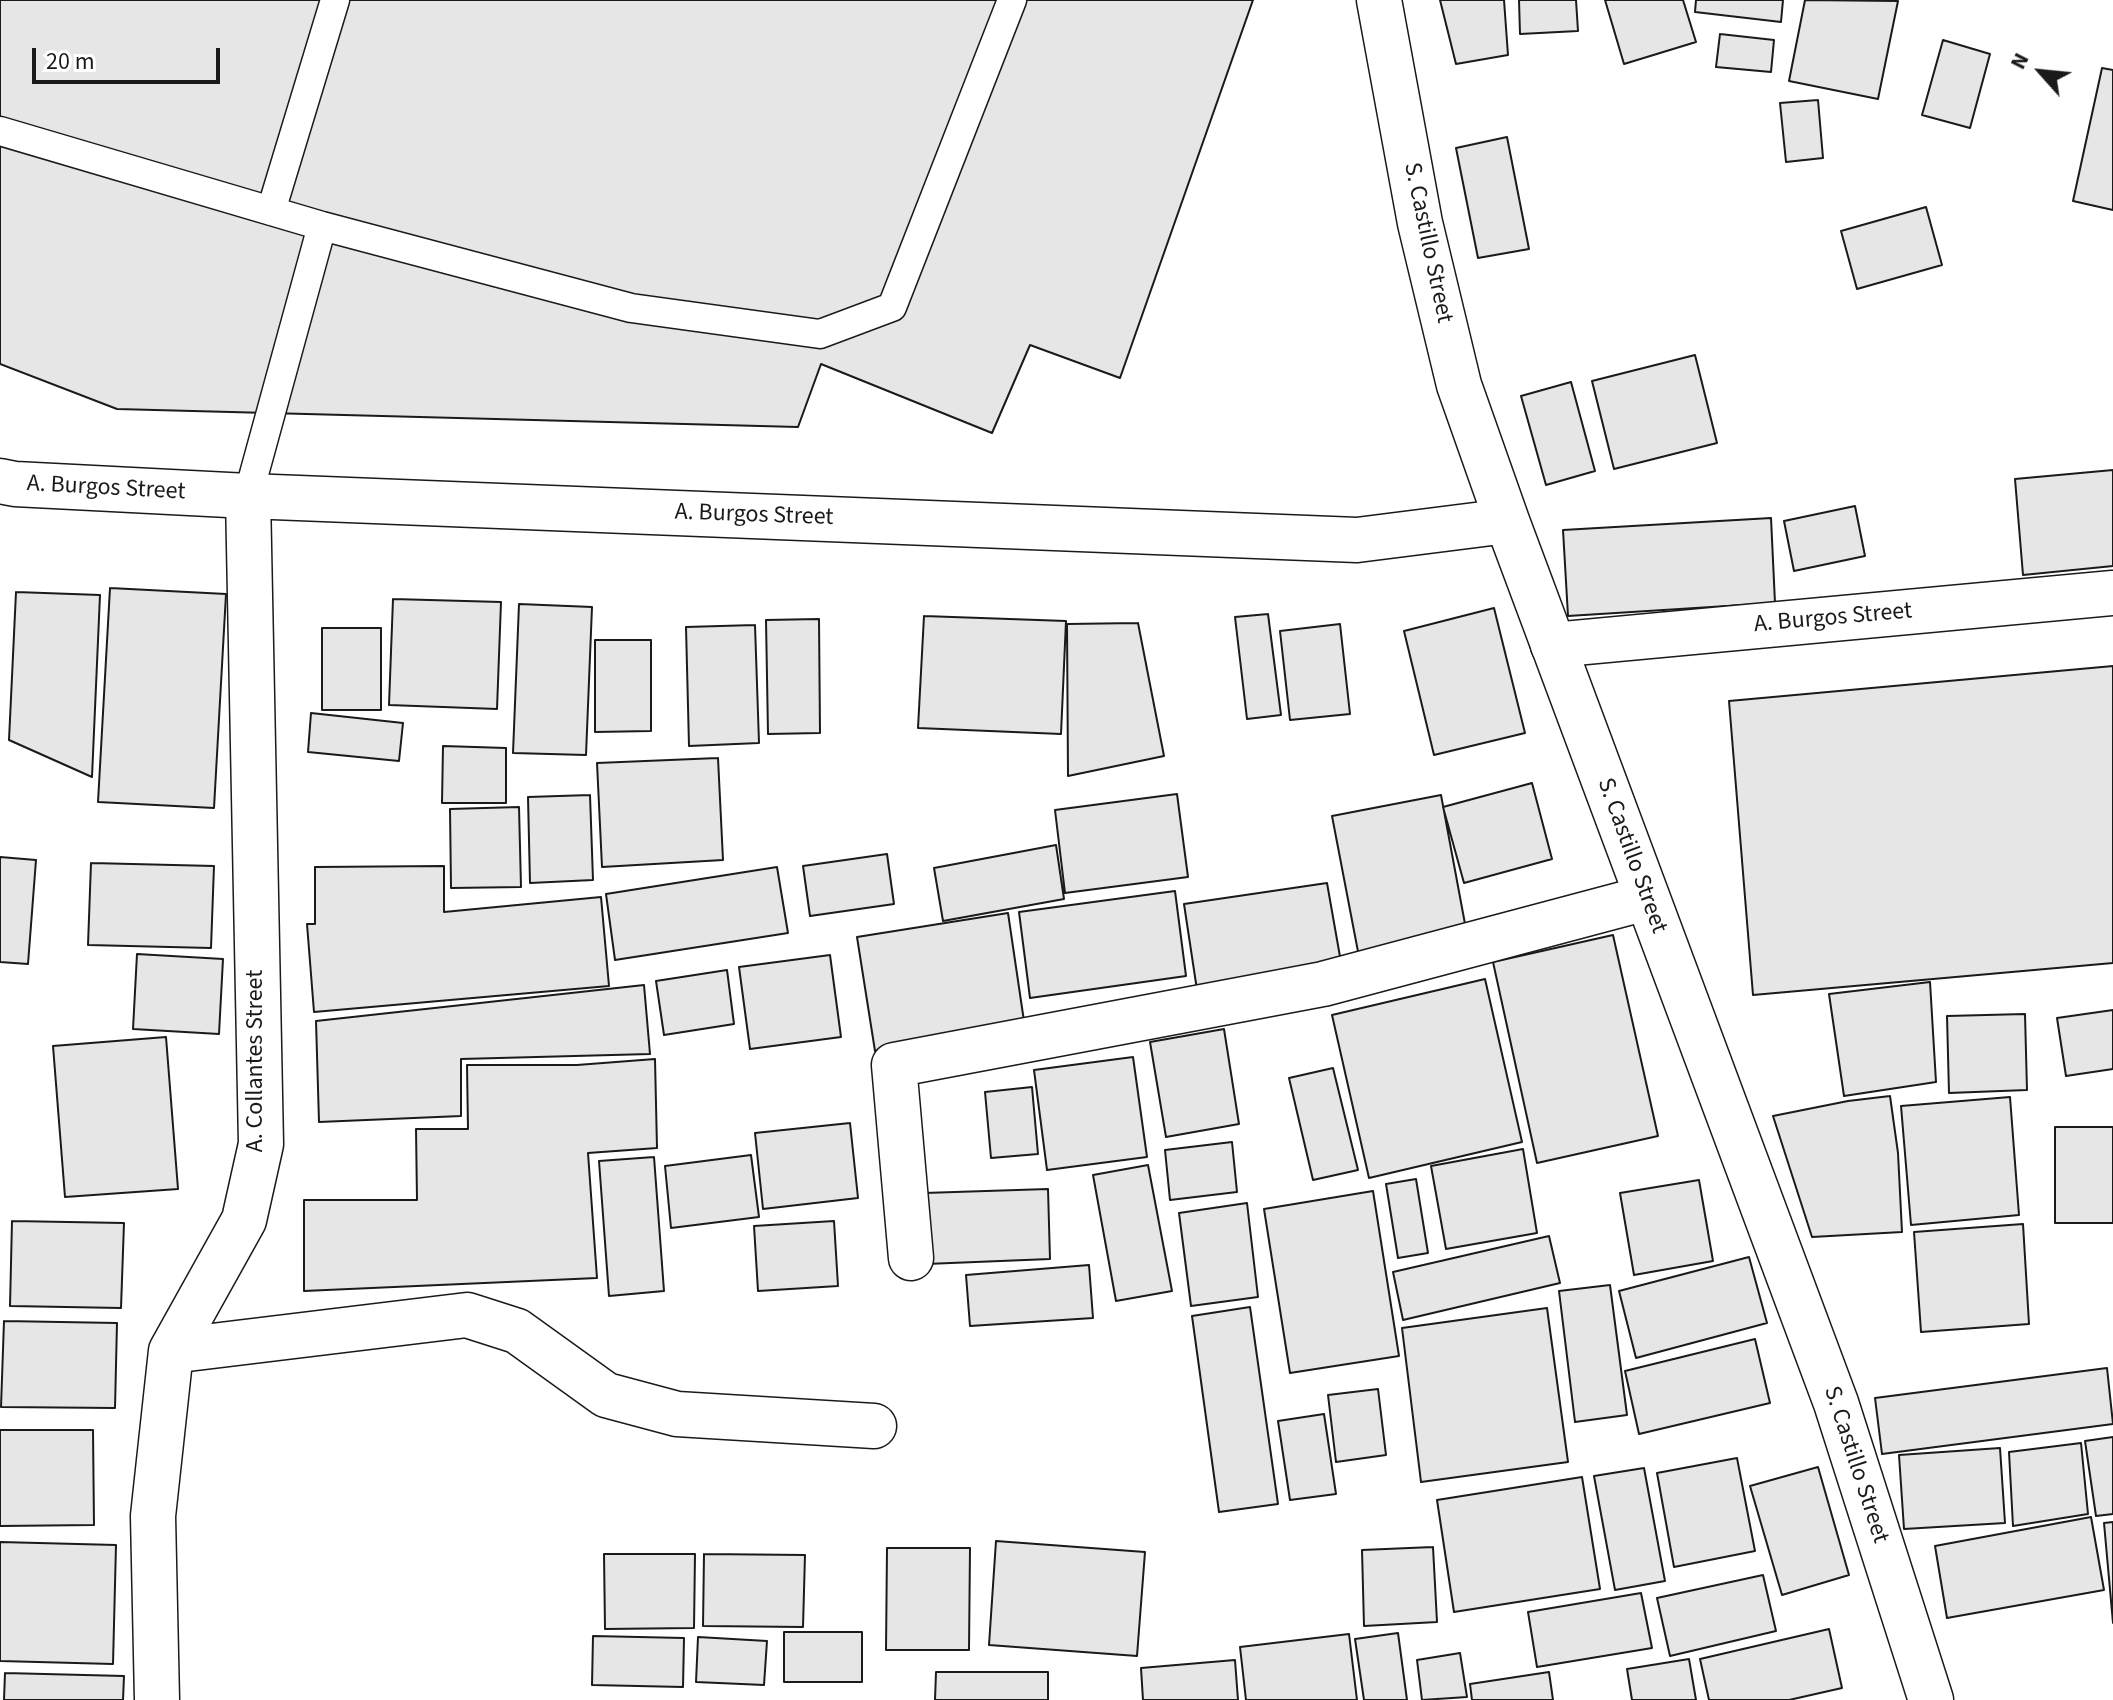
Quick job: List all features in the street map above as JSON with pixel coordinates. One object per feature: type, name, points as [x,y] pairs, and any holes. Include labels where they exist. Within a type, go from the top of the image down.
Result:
[{"type":"street","name":"S. Castillo Street","points":[[1379,0],[1420,223],[1459,385],[1646,898],[1836,1403],[1931,1700]]},
{"type":"street","name":"A. Burgos Street","points":[[0,481],[248,496],[1357,540],[1507,521]]},
{"type":"street","name":"A. Collantes Street","points":[[157,1700],[153,1516],[171,1351],[244,1220],[261,1144],[248,496]]},
{"type":"street","name":"A. Burgos Street","points":[[1553,645],[2113,593]]},
{"type":"street","points":[[911,1258],[894,1065],[1323,984],[1646,898]]},
{"type":"street","points":[[171,1351],[467,1315],[517,1331],[606,1395],[677,1414],[874,1426]]},
{"type":"lane","points":[[271,211],[335,0]]},
{"type":"lane","points":[[0,131],[322,226],[631,308],[820,334],[892,307],[1012,0]]},
{"type":"lane","points":[[248,496],[322,226]]},
{"type":"building","points":[[0,0],[1253,0],[1120,378],[1030,345],[992,433],[821,364],[798,427],[117,409],[0,364]]},
{"type":"building","points":[[1440,0],[1504,0],[1508,55],[1456,64]]},
{"type":"building","points":[[1519,0],[1576,0],[1578,31],[1520,34]]},
{"type":"building","points":[[1605,0],[1683,0],[1696,42],[1624,64]]},
{"type":"building","points":[[1696,0],[1783,0],[1781,22],[1695,12]]},
{"type":"building","points":[[1805,0],[1898,1],[1878,99],[1789,81]]},
{"type":"building","points":[[1720,34],[1774,40],[1771,72],[1716,67]]},
{"type":"building","points":[[1943,40],[1990,54],[1970,128],[1922,115]]},
{"type":"building","points":[[2102,68],[2113,70],[2113,210],[2073,201]]},
{"type":"building","points":[[1818,100],[1823,158],[1786,162],[1780,103]]},
{"type":"building","points":[[1507,137],[1529,249],[1478,258],[1456,148]]},
{"type":"building","points":[[1926,207],[1942,265],[1857,289],[1841,231]]},
{"type":"building","points":[[1695,355],[1717,443],[1614,469],[1592,381]]},
{"type":"building","points":[[1571,382],[1595,471],[1546,485],[1521,396]]},
{"type":"building","points":[[2113,470],[2113,566],[2023,575],[2015,479]]},
{"type":"building","points":[[1855,506],[1865,556],[1794,571],[1784,521]]},
{"type":"building","points":[[1771,518],[1775,603],[1568,616],[1563,530]]},
{"type":"building","points":[[110,588],[226,594],[214,808],[98,802]]},
{"type":"building","points":[[16,592],[100,595],[92,777],[9,740]]},
{"type":"building","points":[[393,599],[501,602],[497,709],[389,705]]},
{"type":"building","points":[[519,604],[592,607],[586,755],[513,753]]},
{"type":"building","points":[[1494,608],[1525,733],[1434,755],[1404,631]]},
{"type":"building","points":[[1268,614],[1281,715],[1247,719],[1235,617]]},
{"type":"building","points":[[924,616],[1066,621],[1061,734],[918,728]]},
{"type":"building","points":[[819,619],[820,733],[768,734],[766,620]]},
{"type":"building","points":[[1138,623],[1164,756],[1068,776],[1067,624]]},
{"type":"building","points":[[1340,624],[1350,714],[1290,720],[1280,631]]},
{"type":"building","points":[[755,625],[759,743],[689,746],[686,627]]},
{"type":"building","points":[[322,628],[381,628],[381,710],[322,710]]},
{"type":"building","points":[[595,640],[651,640],[651,731],[595,732]]},
{"type":"building","points":[[2113,666],[2113,963],[1753,995],[1729,701]]},
{"type":"building","points":[[311,713],[403,723],[399,761],[308,752]]},
{"type":"building","points":[[443,746],[506,748],[506,803],[442,803]]},
{"type":"building","points":[[718,758],[723,860],[602,867],[597,763]]},
{"type":"building","points":[[1532,783],[1552,859],[1464,883],[1443,807]]},
{"type":"building","points":[[1177,794],[1188,877],[1065,893],[1055,810]]},
{"type":"building","points":[[590,795],[593,880],[530,883],[528,797]]},
{"type":"building","points":[[1441,795],[1468,940],[1360,962],[1332,816]]},
{"type":"building","points":[[519,807],[521,887],[451,888],[450,809]]},
{"type":"building","points":[[1056,845],[1064,899],[943,921],[934,868]]},
{"type":"building","points":[[887,854],[894,904],[810,916],[803,866]]},
{"type":"building","points":[[0,857],[36,860],[28,964],[0,962]]},
{"type":"building","points":[[91,863],[214,866],[211,948],[88,945]]},
{"type":"building","points":[[444,866],[444,912],[601,897],[609,986],[314,1012],[307,924],[315,924],[315,867]]},
{"type":"building","points":[[777,867],[788,933],[615,960],[606,894]]},
{"type":"building","points":[[1327,883],[1342,968],[1197,990],[1184,904]]},
{"type":"building","points":[[1175,891],[1186,976],[1030,998],[1019,912]]},
{"type":"building","points":[[1008,913],[1025,1028],[875,1051],[857,937]]},
{"type":"building","points":[[1613,935],[1658,1136],[1537,1163],[1493,962]]},
{"type":"building","points":[[137,954],[223,959],[219,1034],[133,1029]]},
{"type":"building","points":[[830,955],[841,1037],[750,1049],[739,967]]},
{"type":"building","points":[[727,970],[734,1024],[664,1035],[656,981]]},
{"type":"building","points":[[1485,979],[1522,1142],[1369,1178],[1332,1015]]},
{"type":"building","points":[[1930,982],[1936,1082],[1844,1096],[1829,994]]},
{"type":"building","points":[[644,985],[650,1054],[461,1059],[461,1116],[319,1122],[316,1021]]},
{"type":"building","points":[[2113,1010],[2113,1069],[2066,1076],[2057,1018]]},
{"type":"building","points":[[2025,1014],[2027,1090],[1949,1093],[1947,1016]]},
{"type":"building","points":[[1224,1029],[1239,1124],[1166,1137],[1150,1042]]},
{"type":"building","points":[[166,1037],[178,1189],[65,1197],[53,1046]]},
{"type":"building","points":[[1133,1057],[1147,1157],[1047,1170],[1034,1070]]},
{"type":"building","points":[[655,1059],[657,1148],[588,1153],[597,1278],[304,1291],[304,1200],[417,1200],[416,1129],[468,1129],[467,1065],[577,1065]]},
{"type":"building","points":[[1333,1068],[1358,1170],[1313,1180],[1289,1078]]},
{"type":"building","points":[[1032,1087],[1038,1154],[991,1158],[985,1092]]},
{"type":"building","points":[[1890,1096],[1898,1153],[1902,1232],[1812,1237],[1773,1116]]},
{"type":"building","points":[[2010,1097],[2019,1215],[1911,1225],[1901,1106]]},
{"type":"building","points":[[850,1123],[858,1198],[763,1209],[755,1133]]},
{"type":"building","points":[[2055,1127],[2113,1127],[2113,1223],[2055,1223]]},
{"type":"building","points":[[1232,1142],[1237,1192],[1170,1200],[1165,1150]]},
{"type":"building","points":[[1523,1149],[1537,1233],[1446,1249],[1431,1166]]},
{"type":"building","points":[[751,1155],[759,1217],[671,1228],[665,1166]]},
{"type":"building","points":[[654,1157],[664,1291],[609,1296],[599,1161]]},
{"type":"building","points":[[1148,1165],[1172,1291],[1116,1301],[1093,1175]]},
{"type":"building","points":[[1416,1179],[1428,1253],[1398,1258],[1386,1184]]},
{"type":"building","points":[[1699,1180],[1713,1261],[1634,1275],[1620,1193]]},
{"type":"building","points":[[1048,1189],[1050,1259],[926,1264],[924,1193]]},
{"type":"building","points":[[1373,1191],[1399,1356],[1290,1373],[1264,1209]]},
{"type":"building","points":[[1247,1203],[1258,1297],[1191,1306],[1179,1213]]},
{"type":"building","points":[[12,1221],[124,1223],[121,1308],[10,1306]]},
{"type":"building","points":[[834,1221],[838,1286],[758,1291],[754,1226]]},
{"type":"building","points":[[2023,1224],[2029,1324],[1921,1332],[1914,1232]]},
{"type":"building","points":[[1549,1236],[1560,1283],[1403,1320],[1393,1272]]},
{"type":"building","points":[[1749,1257],[1767,1323],[1636,1358],[1619,1291]]},
{"type":"building","points":[[1089,1265],[1093,1318],[970,1326],[966,1275]]},
{"type":"building","points":[[1610,1285],[1627,1415],[1575,1422],[1559,1291]]},
{"type":"building","points":[[1250,1307],[1278,1504],[1219,1512],[1192,1316]]},
{"type":"building","points":[[1547,1308],[1568,1462],[1421,1482],[1402,1328]]},
{"type":"building","points":[[4,1321],[117,1323],[115,1408],[1,1407]]},
{"type":"building","points":[[1755,1339],[1770,1403],[1639,1434],[1625,1371]]},
{"type":"building","points":[[2107,1368],[2113,1424],[1882,1454],[1875,1398]]},
{"type":"building","points":[[1378,1389],[1386,1455],[1336,1462],[1328,1395]]},
{"type":"building","points":[[1324,1414],[1336,1494],[1290,1500],[1278,1421]]},
{"type":"building","points":[[0,1430],[93,1430],[94,1525],[0,1526]]},
{"type":"building","points":[[2113,1437],[2113,1514],[2096,1516],[2085,1441]]},
{"type":"building","points":[[2081,1443],[2088,1514],[2013,1526],[2009,1452]]},
{"type":"building","points":[[2000,1448],[2005,1523],[1904,1529],[1899,1455]]},
{"type":"building","points":[[1737,1458],[1755,1551],[1674,1567],[1657,1473]]},
{"type":"building","points":[[1818,1467],[1849,1575],[1782,1595],[1750,1486]]},
{"type":"building","points":[[1644,1468],[1665,1581],[1615,1590],[1594,1476]]},
{"type":"building","points":[[1582,1477],[1600,1589],[1454,1612],[1437,1500]]},
{"type":"building","points":[[2091,1517],[2104,1590],[1947,1618],[1935,1546]]},
{"type":"building","points":[[2113,1522],[2113,1623],[2104,1523]]},
{"type":"building","points":[[996,1541],[1145,1552],[1137,1656],[989,1645]]},
{"type":"building","points":[[0,1542],[116,1545],[113,1664],[0,1661]]},
{"type":"building","points":[[1433,1547],[1437,1622],[1364,1626],[1362,1550]]},
{"type":"building","points":[[887,1548],[970,1548],[969,1650],[886,1650]]},
{"type":"building","points":[[604,1554],[695,1554],[694,1628],[605,1629]]},
{"type":"building","points":[[704,1554],[805,1555],[803,1627],[703,1626]]},
{"type":"building","points":[[1763,1575],[1776,1631],[1670,1656],[1657,1598]]},
{"type":"building","points":[[1641,1593],[1652,1648],[1537,1667],[1528,1612]]},
{"type":"building","points":[[1829,1629],[1842,1688],[1789,1700],[1709,1700],[1700,1659]]},
{"type":"building","points":[[784,1632],[862,1632],[862,1682],[784,1682]]},
{"type":"building","points":[[1398,1633],[1407,1700],[1364,1700],[1355,1639]]},
{"type":"building","points":[[1349,1634],[1357,1700],[1246,1700],[1240,1647]]},
{"type":"building","points":[[593,1636],[684,1638],[683,1687],[592,1685]]},
{"type":"building","points":[[698,1637],[767,1641],[764,1685],[696,1682]]},
{"type":"building","points":[[1460,1653],[1467,1697],[1422,1700],[1417,1660]]},
{"type":"building","points":[[1689,1659],[1696,1700],[1632,1700],[1627,1669]]},
{"type":"building","points":[[1235,1660],[1238,1700],[1143,1700],[1141,1668]]},
{"type":"building","points":[[936,1672],[1048,1672],[1048,1700],[935,1700]]},
{"type":"building","points":[[1549,1672],[1553,1700],[1472,1700],[1470,1684]]},
{"type":"building","points":[[5,1673],[124,1676],[123,1700],[4,1700]]}]
